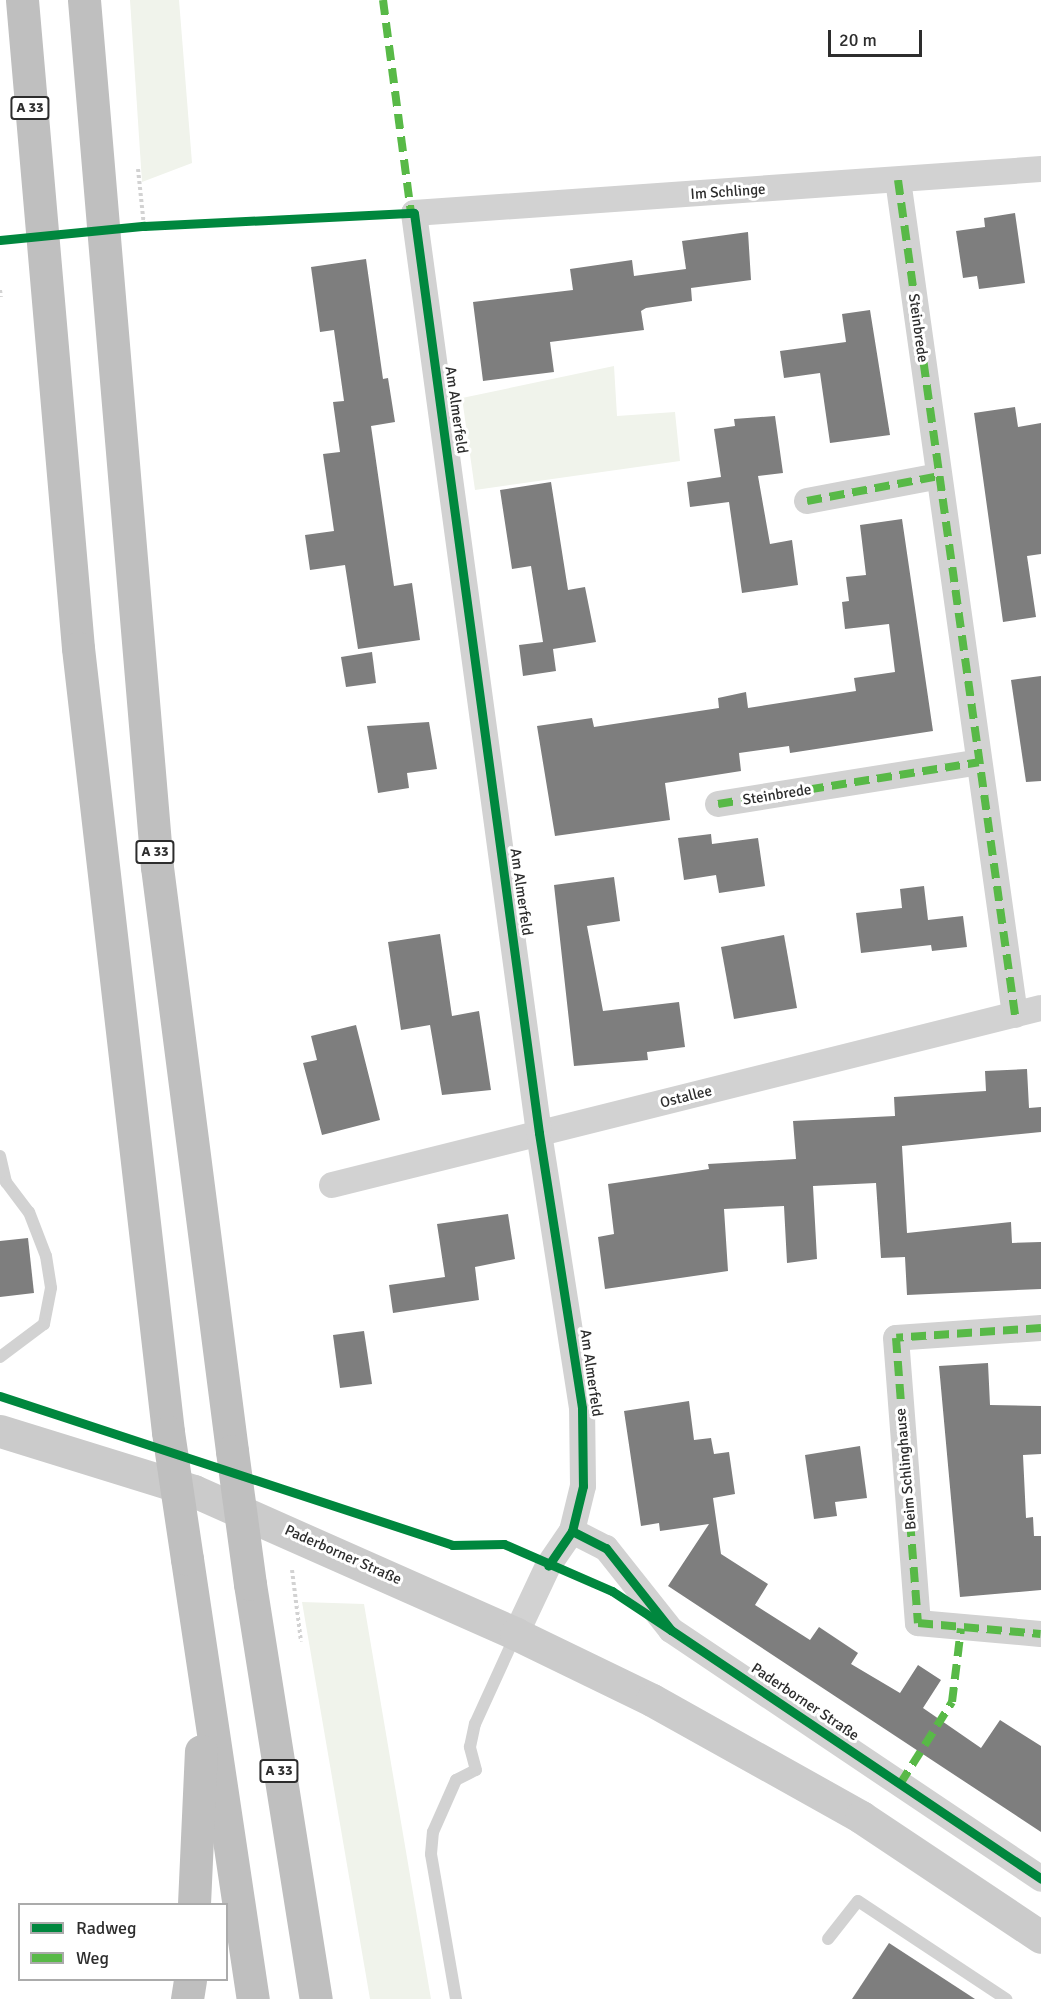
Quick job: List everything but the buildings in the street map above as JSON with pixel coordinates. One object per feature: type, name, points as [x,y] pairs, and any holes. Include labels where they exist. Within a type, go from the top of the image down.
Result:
[{"type":"highway","name":"A 33","points":[[22,0],[37,217],[122,1060],[168,1432],[253,1999]]},
{"type":"highway","name":"A 33","points":[[84,0],[99,211],[157,867],[250,1584],[316,1999]]},
{"type":"highway","points":[[194,1903],[205,1677]]},
{"type":"highway","points":[[187,1999],[190,1981]]},
{"type":"street","name":"Im Schlinge","points":[[414,213],[1041,169]]},
{"type":"street","name":"Steinbrede","points":[[898,180],[1015,1015]]},
{"type":"street","name":"Am Almerfeld","points":[[414,213],[538,1133],[582,1408],[583,1486],[572,1531],[548,1566],[516,1634]]},
{"type":"street","points":[[807,501],[939,476]]},
{"type":"street","name":"Steinbrede","points":[[718,804],[979,762]]},
{"type":"street","name":"Ostallee","points":[[332,1185],[1041,1008]]},
{"type":"street","name":"Beim Schlinghause","points":[[1041,1328],[896,1338],[918,1623],[1041,1634]]},
{"type":"street","name":"Paderborner Straße","points":[[0,1431],[194,1491],[516,1634],[652,1700],[861,1817],[1041,1937]]},
{"type":"street","name":"Paderborner Straße","points":[[572,1531],[606,1548],[671,1630],[1041,1879]]},
{"type":"lane","points":[[0,1156],[6,1182],[29,1212],[46,1256],[51,1288],[44,1324],[0,1357]]},
{"type":"lane","points":[[456,1999],[431,1854],[433,1832],[456,1780],[476,1770],[471,1747],[476,1724],[516,1634]]},
{"type":"lane","points":[[828,1939],[858,1901],[1006,1999]]},
{"type":"path","points":[[138,169],[144,226]]},
{"type":"path","points":[[0,290],[1,297]]},
{"type":"path","points":[[291,1569],[301,1641]]},
{"type":"shaded area","points":[[130,0],[179,0],[192,163],[142,182]]},
{"type":"shaded area","points":[[614,366],[617,416],[675,412],[680,461],[475,490],[462,398]]},
{"type":"shaded area","points":[[302,1602],[364,1604],[431,1999],[370,1999]]},
{"type":"marked path","points":[[383,0],[411,213]]},
{"type":"marked path","points":[[898,180],[1015,1015]]},
{"type":"marked path","points":[[807,501],[939,476]]},
{"type":"marked path","points":[[718,804],[979,762]]},
{"type":"marked path","points":[[1041,1328],[896,1338],[918,1623],[1041,1634]]},
{"type":"marked path","points":[[900,1784],[952,1702],[961,1629]]},
{"type":"cycle path","points":[[0,240],[144,226],[414,213],[539,1133],[582,1408],[583,1486],[572,1531],[548,1566]]},
{"type":"cycle path","points":[[0,1396],[452,1545],[504,1544],[612,1591],[671,1630]]},
{"type":"cycle path","points":[[572,1531],[606,1548],[671,1630],[1041,1879]]}]
